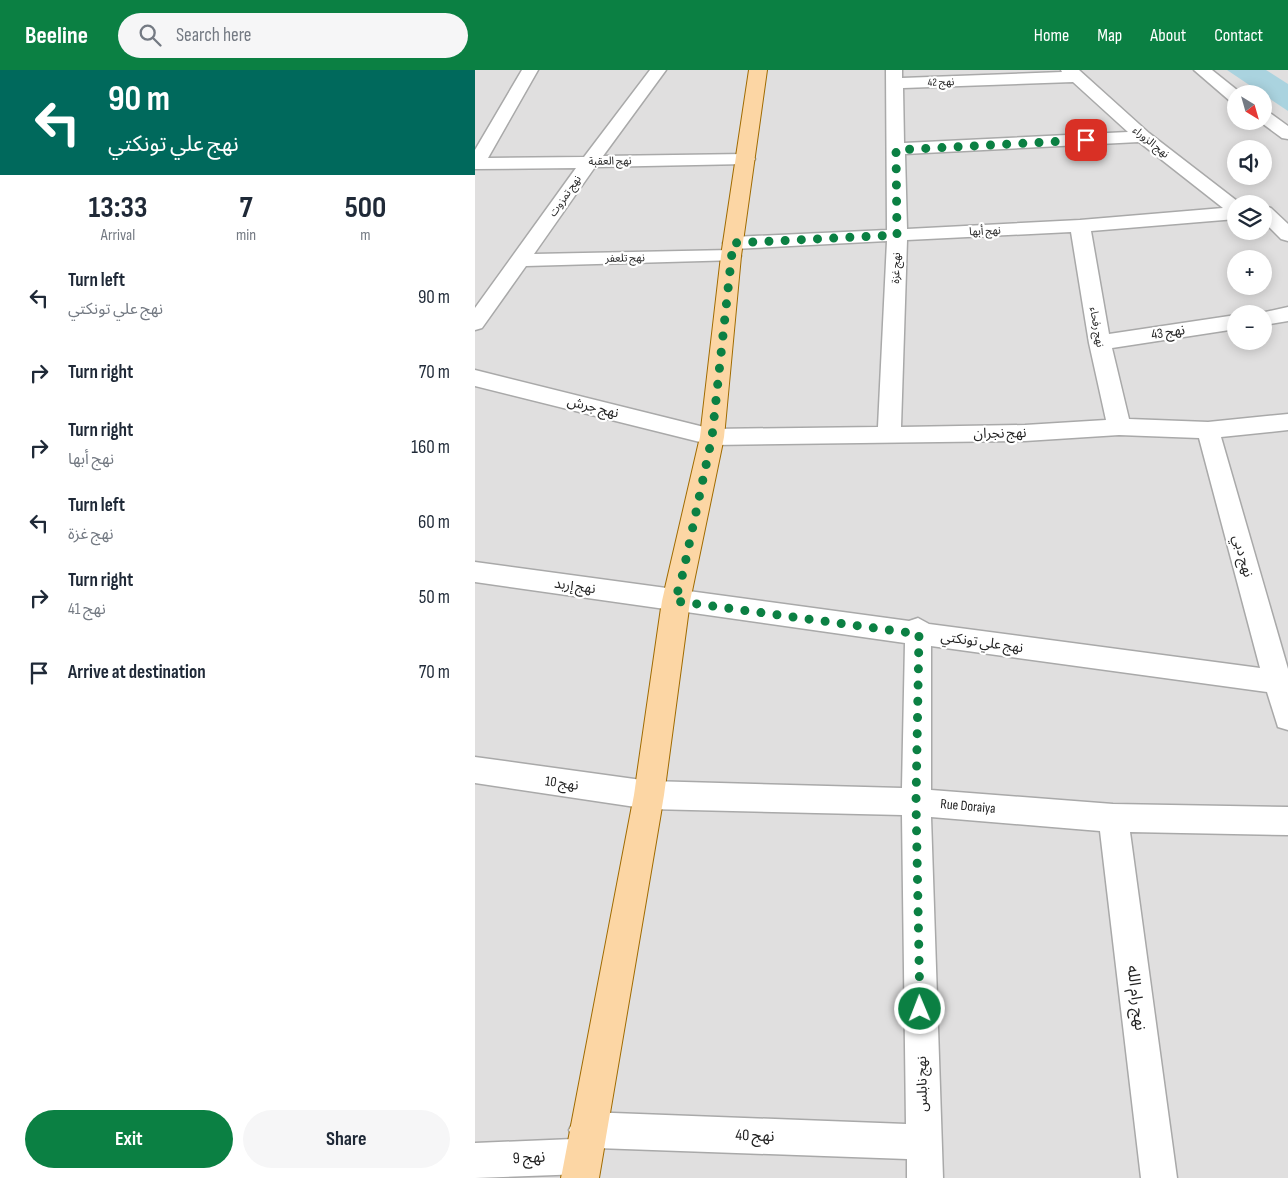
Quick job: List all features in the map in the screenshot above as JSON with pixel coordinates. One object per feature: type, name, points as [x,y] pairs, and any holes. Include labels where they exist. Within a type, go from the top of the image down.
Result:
[{"type":"main road","points":[[583,1154],[649,796],[675,601],[683,573],[712,437],[732,249],[759,70]]},
{"type":"street","points":[[475,164],[530,70]]},
{"type":"street","name":"نهج تمزوت","points":[[475,323],[590,161],[658,70]]},
{"type":"street","points":[[1203,70],[1227,90]]},
{"type":"street","name":"نهج 42","points":[[894,77],[1073,73]]},
{"type":"street","name":"نهج الزوراء","points":[[1073,73],[1143,137],[1227,202]]},
{"type":"street","name":"نهج غزة","points":[[889,436],[897,235],[894,77]]},
{"type":"street","points":[[1273,123],[1288,134]]},
{"type":"street","points":[[896,150],[1143,137]]},
{"type":"street","name":"نهج العقبة","points":[[475,164],[746,159]]},
{"type":"street","points":[[1272,210],[1288,209]]},
{"type":"street","name":"نهج أبها","points":[[732,249],[897,235],[1080,226],[1227,214]]},
{"type":"street","points":[[1272,219],[1288,235]]},
{"type":"street","name":"نهج رفحاء","points":[[1080,226],[1099,343],[1119,427]]},
{"type":"street","name":"نهج تلعفر","points":[[519,260],[732,249]]},
{"type":"street","points":[[1272,317],[1288,314]]},
{"type":"street","name":"نهج 43","points":[[1099,343],[1227,323]]},
{"type":"street","name":"نهج جرش","points":[[475,378],[712,437]]},
{"type":"street","name":"نهج نجران","points":[[712,437],[1025,433],[1119,427],[1207,430],[1288,422]]},
{"type":"street","name":"نهج دبي","points":[[1207,430],[1283,683],[1288,718]]},
{"type":"street","name":"نهج إربد","points":[[475,572],[675,601]]},
{"type":"street","name":"نهج علي تونكتي","points":[[675,601],[919,632],[1283,683]]},
{"type":"street","name":"نهج نابلس","points":[[919,632],[916,802],[925,1178]]},
{"type":"street","name":"نهج 10","points":[[475,770],[649,796]]},
{"type":"street","name":"Rue Doraiya","points":[[649,796],[916,802],[1113,818],[1288,821]]},
{"type":"street","name":"نهج رام الله","points":[[1113,818],[1159,1178]]},
{"type":"street","name":"نهج 40","points":[[583,1154],[923,1142]]},
{"type":"street","name":"نهج 9","points":[[475,1161],[583,1154]]},
{"type":"shaded area","points":[[475,70],[1288,70],[1288,1178],[475,1178]]},
{"type":"water","points":[[1227,70],[1266,70],[1288,84],[1288,111],[1273,101],[1273,85],[1249,85]]},
{"type":"route","points":[[920,1009],[916,802],[919,634],[675,601],[683,573],[712,437],[733,243],[897,235],[896,150],[1086,140]]}]
